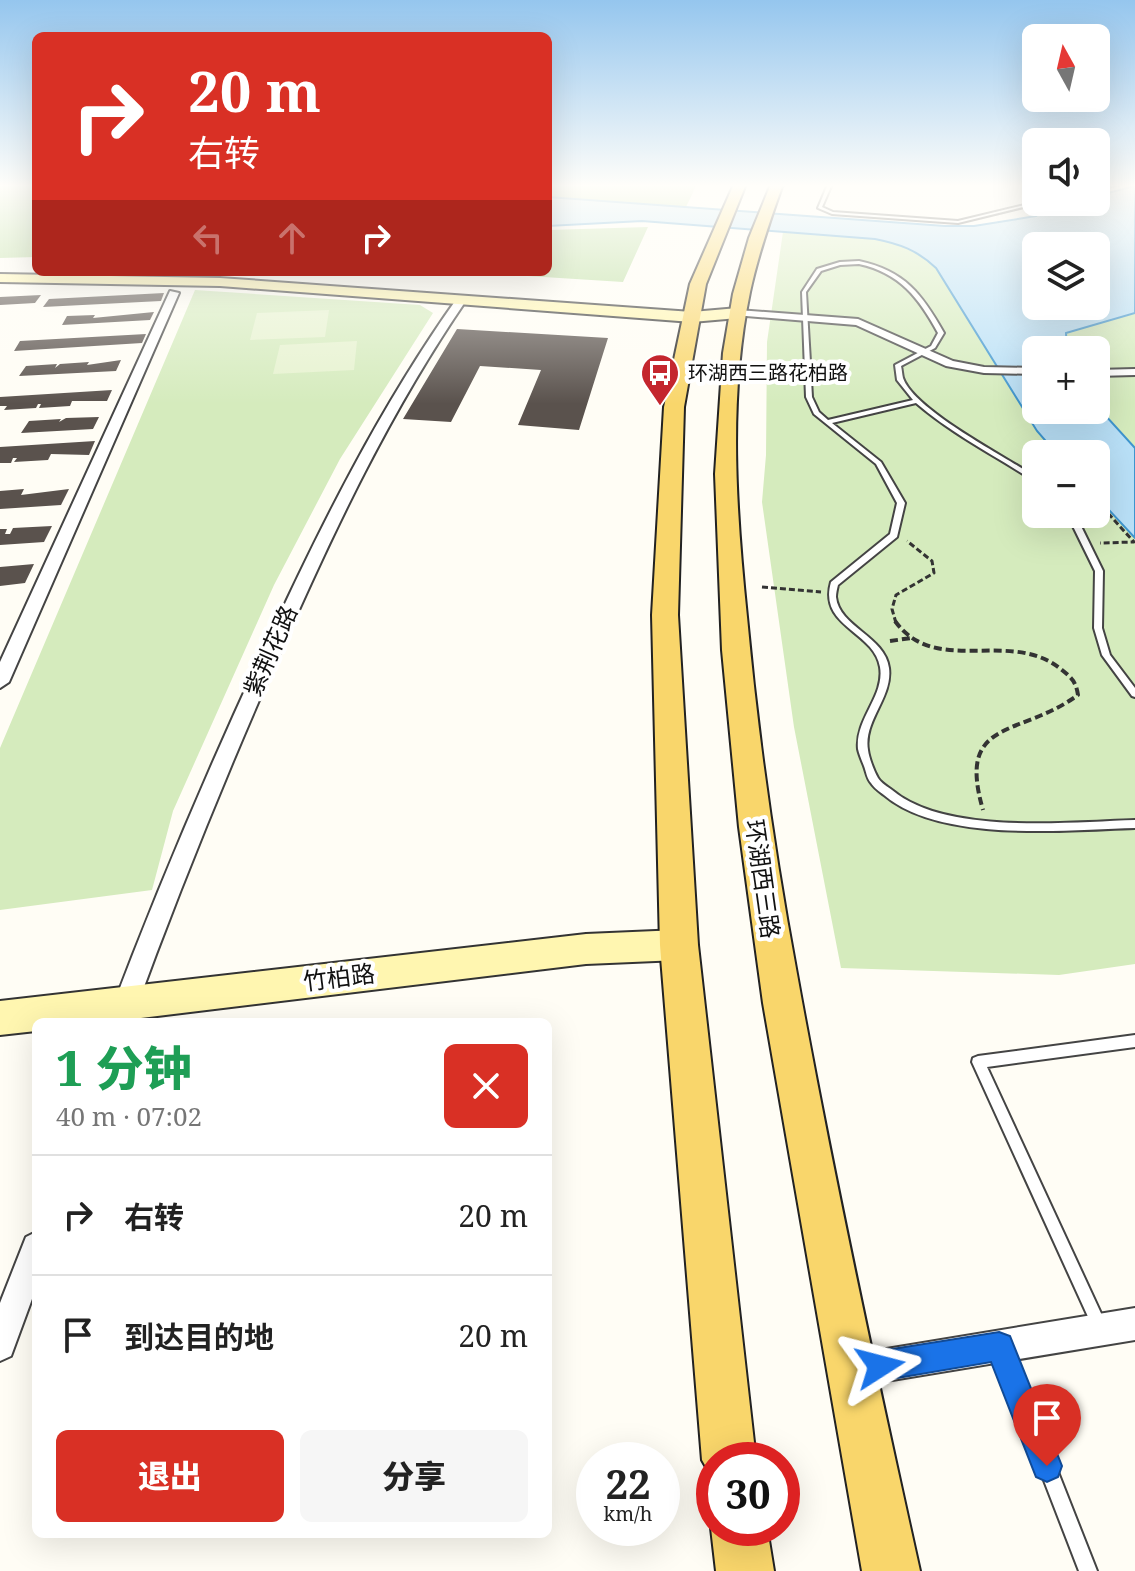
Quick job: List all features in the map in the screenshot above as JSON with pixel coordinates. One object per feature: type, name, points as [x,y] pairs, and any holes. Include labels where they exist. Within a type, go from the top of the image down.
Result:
[{"type":"main road","points":[[709,257],[693,310],[674,407],[665,615],[679,945],[727,1442]]},
{"type":"main road","name":"环湖西三路","points":[[751,257],[738,313],[723,489],[743,733],[772,955],[891,1571]]},
{"type":"main road","points":[[0,268],[32,267]]},
{"type":"main road","points":[[289,276],[738,313]]},
{"type":"main road","points":[[0,278],[220,282],[462,299],[693,310]]},
{"type":"main road","name":"竹柏路","points":[[0,1018],[122,1013],[586,949],[679,945]]},
{"type":"main road","points":[[742,1546],[745,1571]]},
{"type":"street","points":[[0,682],[174,293]]},
{"type":"street","name":"紫荆花路","points":[[122,1013],[242,717],[313,559],[377,435],[462,299]]},
{"type":"street","points":[[738,313],[858,322],[950,364],[984,370],[1022,371]]},
{"type":"street","points":[[1110,373],[1135,372]]},
{"type":"street","points":[[0,1345],[32,1258]]},
{"type":"street","points":[[850,1371],[1135,1324]]},
{"type":"lane","points":[[1022,471],[916,401],[896,374],[904,359],[939,342],[941,333],[918,293],[901,278],[874,266],[843,263],[819,270],[804,292],[809,397],[816,413],[879,463],[892,481],[901,503],[894,535],[834,584],[831,593],[837,612],[881,655],[886,666],[884,682],[867,724],[863,750],[871,773],[893,799],[919,814],[961,824],[1135,824]]},
{"type":"lane","points":[[827,422],[916,401]]},
{"type":"lane","points":[[1078,528],[1099,571],[1098,628],[1106,655],[1135,694]]},
{"type":"lane","points":[[1101,1329],[978,1062],[1135,1041]]},
{"type":"lane","points":[[999,1346],[1088,1571]]},
{"type":"path","points":[[1087,544],[1134,542],[1110,515]]},
{"type":"path","points":[[894,535],[921,550],[932,561],[934,573],[898,593],[892,601],[891,615],[911,638],[928,647],[955,653],[1020,649],[1044,657],[1076,683],[1078,695],[1065,707],[998,733],[978,747],[972,761],[974,782],[989,824]]},
{"type":"path","points":[[762,587],[831,593]]},
{"type":"green space","points":[[552,257],[634,257],[623,282],[529,276],[552,276]]},
{"type":"green space","points":[[779,257],[922,257],[936,268],[1022,407],[1022,424],[1033,424],[1045,440],[1022,440],[1022,528],[1110,528],[1110,511],[1135,538],[1135,964],[1059,975],[841,968],[794,727],[762,502],[766,455],[767,342]]},
{"type":"green space","points":[[195,290],[420,305],[433,313],[340,459],[274,585],[173,811],[152,890],[0,910],[0,748]]},
{"type":"green space","points":[[329,310],[325,337],[250,340],[257,313]]},
{"type":"green space","points":[[1135,313],[1135,448],[1110,420],[1110,336],[1066,336],[1066,333]]},
{"type":"green space","points":[[357,341],[354,370],[273,374],[280,345]]},
{"type":"water","points":[[922,257],[1022,257],[1022,320],[1110,320],[1110,257],[1135,257],[1135,313],[1066,333],[1066,336],[1022,336],[1022,407],[936,268]]},
{"type":"water","points":[[1110,420],[1135,448],[1135,538],[1110,511],[1110,440],[1045,440],[1033,424],[1110,424]]},
{"type":"building","points":[[164,293],[161,301],[43,307],[49,299]]},
{"type":"building","points":[[41,295],[35,303],[0,305],[0,297]]},
{"type":"building","points":[[154,312],[150,320],[62,325],[67,316],[95,315],[93,318]]},
{"type":"building","points":[[457,329],[608,338],[579,430],[518,425],[541,370],[480,366],[451,422],[403,419]]},
{"type":"building","points":[[146,334],[142,343],[14,351],[20,341]]},
{"type":"building","points":[[121,360],[116,371],[19,376],[26,366],[57,364],[55,368],[60,364],[89,362],[87,365]]},
{"type":"building","points":[[112,390],[107,401],[72,401],[70,406],[39,408],[41,404],[38,404],[36,408],[4,410],[7,406],[0,406],[0,397]]},
{"type":"building","points":[[99,417],[93,429],[21,433],[29,421],[61,419],[59,422],[66,418]]},
{"type":"building","points":[[95,441],[89,455],[51,454],[48,460],[14,462],[17,458],[13,458],[11,463],[0,463],[0,447]]},
{"type":"building","points":[[24,489],[21,495],[69,489],[61,505],[0,509],[0,491]]},
{"type":"building","points":[[52,526],[44,542],[0,545],[0,529],[7,529],[5,534],[10,534],[13,528]]},
{"type":"building","points":[[34,564],[25,583],[0,586],[0,567]]},
{"type":"place","name":"环湖西三路花柏路","points":[[660,407]]},
{"type":"route","points":[[880,1366],[999,1346],[1047,1466]]}]
